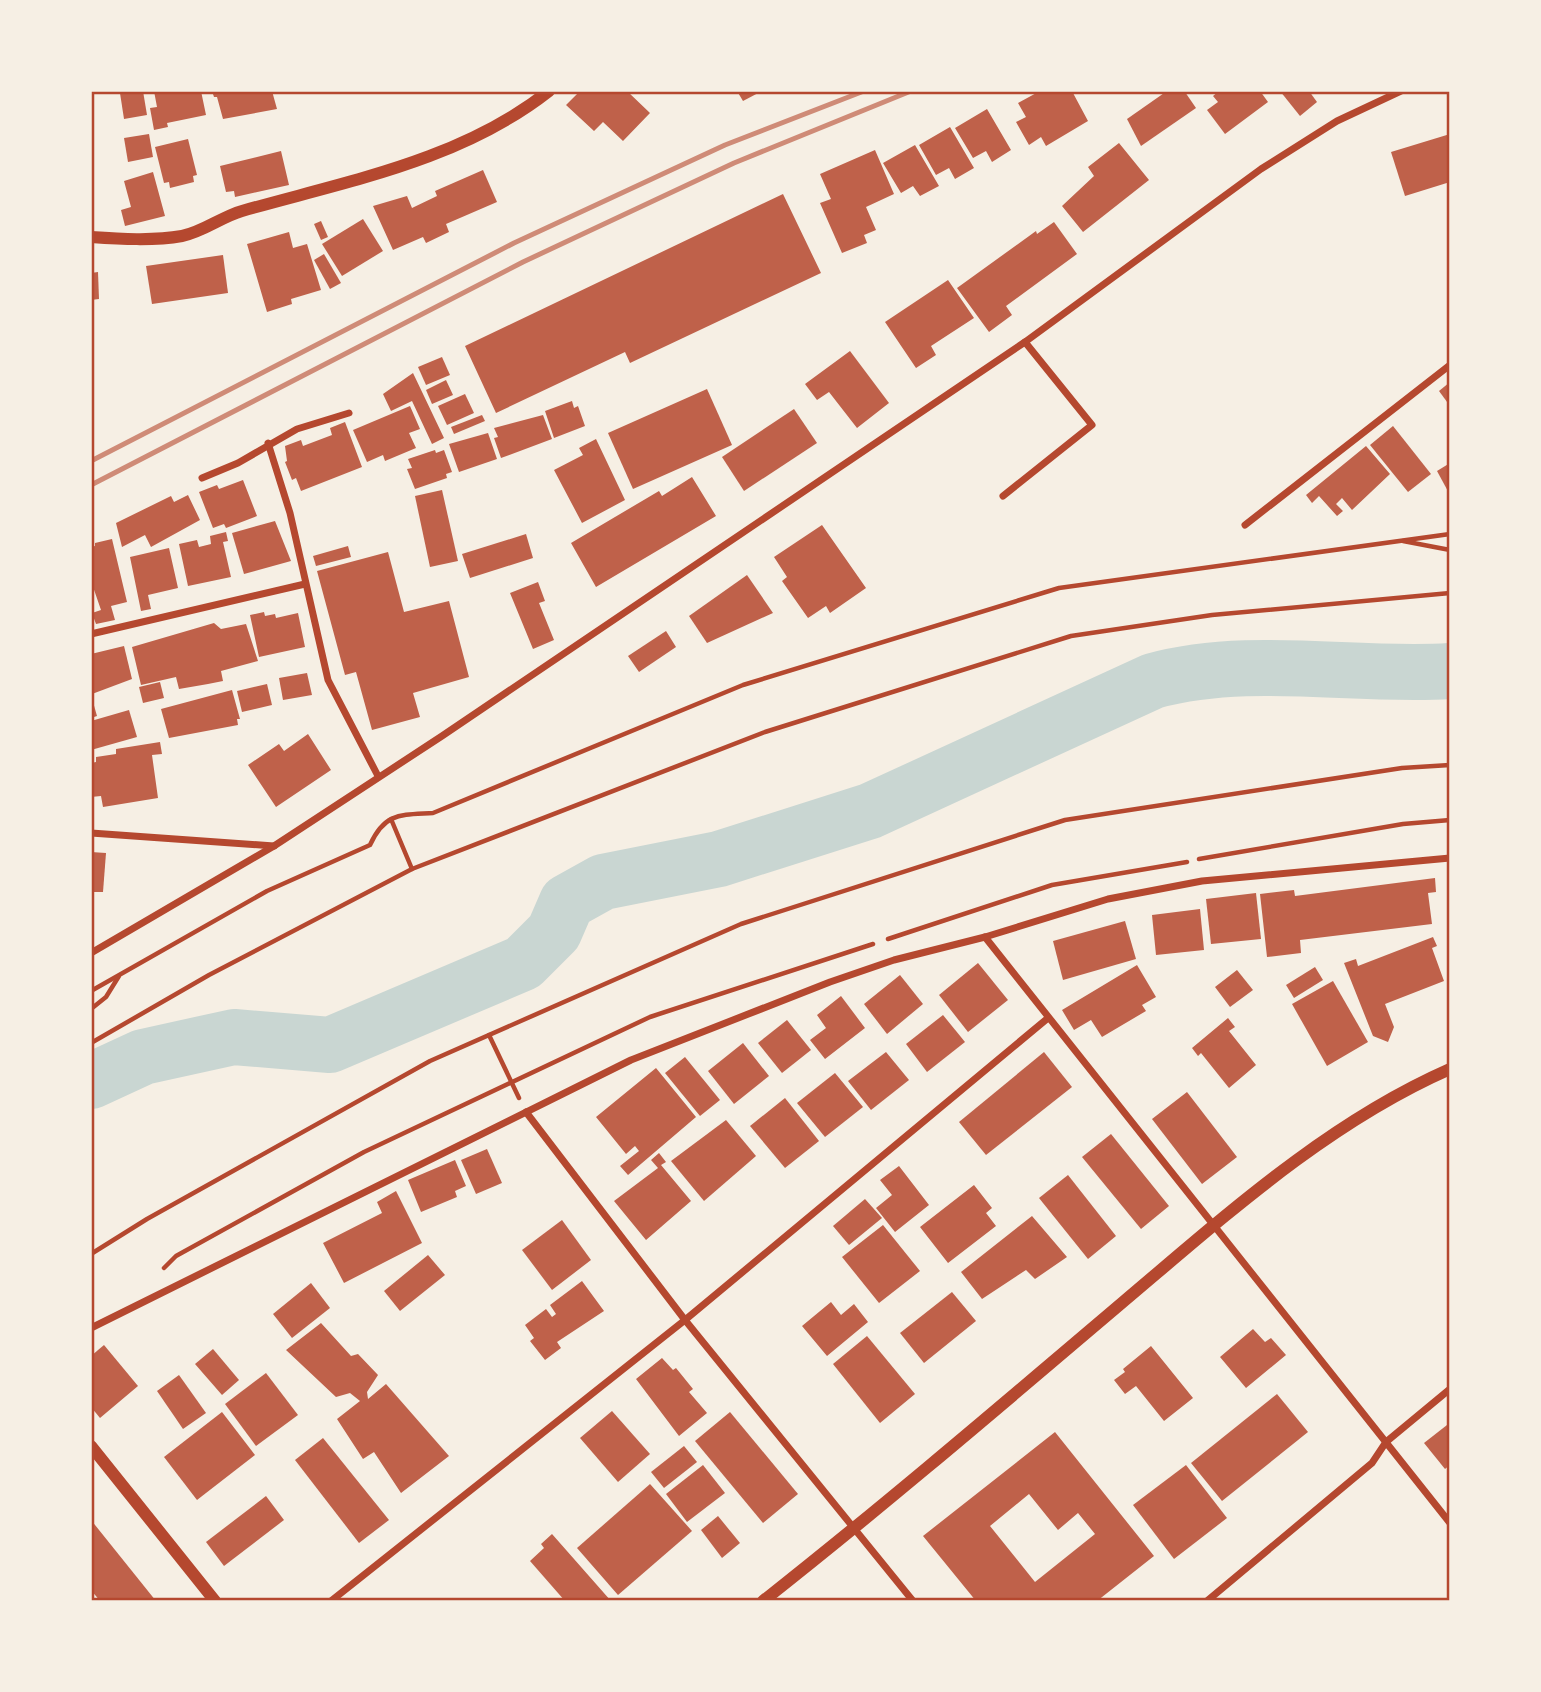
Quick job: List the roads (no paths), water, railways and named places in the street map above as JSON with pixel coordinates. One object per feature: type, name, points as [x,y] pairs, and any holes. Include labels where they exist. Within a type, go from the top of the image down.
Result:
[{"type":"street","points":[[91,237],[183,236],[238,212],[367,179],[458,145],[526,109],[549,91]]},
{"type":"street","points":[[91,953],[274,846],[453,729],[1025,342],[1261,169],[1337,121],[1401,91]]},
{"type":"street","points":[[1003,496],[1092,425],[1025,342]]},
{"type":"street","points":[[1245,525],[1450,365]]},
{"type":"street","points":[[202,478],[238,463],[268,443],[297,429],[349,413]]},
{"type":"street","points":[[268,443],[290,513],[328,680],[378,776]]},
{"type":"street","points":[[91,634],[305,584]]},
{"type":"street","points":[[91,833],[274,846]]},
{"type":"street","points":[[91,1328],[631,1060],[721,1023],[894,960],[985,937],[1108,899],[1202,881],[1450,858]]},
{"type":"street","points":[[985,937],[1450,1523]]},
{"type":"street","points":[[331,1601],[685,1320],[1048,1018]]},
{"type":"street","points":[[763,1601],[856,1528],[1213,1225],[1363,1112],[1450,1069]]},
{"type":"street","points":[[526,1112],[685,1320],[913,1601]]},
{"type":"street","points":[[1207,1601],[1373,1463],[1386,1441],[1450,1389]]},
{"type":"street","points":[[91,1446],[215,1601]]},
{"type":"waterway","points":[[91,1081],[143,1057],[234,1037],[330,1045],[523,963],[554,932],[567,902],[603,882],[719,859],[870,811],[1153,681],[1226,669],[1450,671]]},
{"type":"railway","points":[[91,461],[514,243],[725,145],[864,91]]},
{"type":"railway","points":[[91,485],[523,262],[734,163],[911,91]]}]
